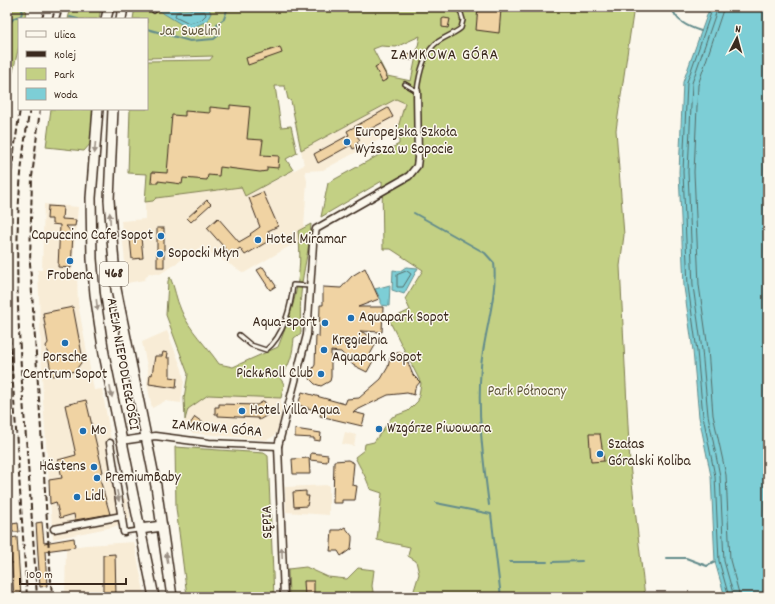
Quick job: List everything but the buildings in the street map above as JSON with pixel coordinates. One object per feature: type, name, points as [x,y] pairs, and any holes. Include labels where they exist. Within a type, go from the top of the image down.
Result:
[{"type":"main road","points":[[106,18],[109,7]]},
{"type":"main road","points":[[121,18],[123,7]]},
{"type":"main road","name":"ALEJA NIEPODLEGŁOŚCI","points":[[98,110],[91,198],[92,259],[104,354],[154,597]]},
{"type":"main road","name":"ALEJA NIEPODLEGŁOŚCI","points":[[113,110],[109,176],[111,247],[116,289],[146,436],[162,526],[172,597]]},
{"type":"main road","points":[[140,529],[162,526]]},
{"type":"street","name":"ZAMKOWA GÓRA","points":[[121,441],[146,436],[177,438],[210,443],[278,446],[307,336],[313,244],[316,229],[409,176],[414,171],[418,158],[417,91]]},
{"type":"street","points":[[110,443],[124,532]]},
{"type":"street","name":"SĘPIA","points":[[278,446],[284,597]]},
{"type":"street","points":[[54,529],[122,516]]},
{"type":"lane","points":[[150,7],[154,11]]},
{"type":"lane","points":[[405,84],[417,91],[421,69],[428,52],[435,44],[461,28],[463,20],[460,10]]},
{"type":"lane","points":[[239,335],[251,345],[266,350],[271,346],[278,334],[289,310],[293,285],[310,286]]},
{"type":"lane","points":[[124,532],[140,529]]},
{"type":"shaded area","points":[[396,99],[405,103],[399,124],[392,133],[323,170],[305,171],[307,181],[303,243],[290,246],[244,273],[201,247],[160,274],[149,273],[144,280],[127,283],[121,221],[145,219],[145,202],[153,201],[156,198],[241,187],[245,196],[304,165],[301,150]]},
{"type":"shaded area","points":[[44,204],[78,207],[72,272],[77,273],[78,304],[94,390],[102,389],[121,496],[127,500],[130,516],[129,520],[113,527],[53,539],[43,400],[38,270],[42,270]]},
{"type":"shaded area","points":[[167,331],[182,369],[184,380],[181,403],[165,401],[152,408],[147,383],[148,371],[142,342]]},
{"type":"shaded area","points":[[208,395],[281,398],[281,415],[277,432],[274,436],[267,440],[193,433],[185,428],[183,423],[187,417],[188,409]]},
{"type":"shaded area","points":[[345,432],[356,435],[354,446],[342,444]]},
{"type":"shaded area","points":[[329,485],[329,515],[286,512],[285,487]]},
{"type":"shaded area","points":[[134,542],[145,597],[65,597],[66,548],[86,545]]},
{"type":"green space","points":[[7,7],[26,7],[25,18],[18,18],[18,50],[7,97]]},
{"type":"green space","points":[[71,7],[101,7],[99,18],[68,18]]},
{"type":"green space","points":[[135,7],[634,7],[616,130],[624,235],[620,266],[630,465],[645,597],[412,597],[419,574],[416,561],[408,556],[410,547],[377,540],[382,493],[370,489],[355,457],[364,450],[365,444],[374,442],[392,417],[408,411],[418,401],[421,383],[389,320],[410,310],[405,299],[423,270],[391,249],[383,249],[382,181],[321,217],[328,183],[399,144],[399,124],[405,103],[396,99],[301,150],[291,101],[288,99],[285,86],[275,86],[281,127],[291,126],[297,153],[286,159],[293,170],[245,196],[241,187],[156,198],[153,201],[145,202],[147,174],[128,173],[130,110],[148,110],[148,61],[210,60],[213,56],[148,58],[148,18],[133,18]],"holes":[[[420,36],[411,81],[387,76],[373,49],[381,46],[396,47]]]},
{"type":"green space","points":[[51,110],[93,110],[91,143],[84,151],[46,147]]},
{"type":"green space","points":[[311,224],[309,246],[301,289],[301,333],[294,338],[290,359],[280,378],[284,384],[281,398],[208,395],[188,409],[185,420],[184,398],[188,374],[166,315],[168,281],[170,277],[179,306],[193,331],[219,364],[233,367],[278,347],[289,318],[299,276],[300,247],[298,231]]},
{"type":"green space","points":[[175,447],[264,453],[268,456],[274,597],[187,596],[176,508]]},
{"type":"green space","points":[[306,567],[328,577],[347,579],[358,568],[374,570],[372,586],[374,597],[289,597],[288,569]]},
{"type":"water","points":[[153,7],[173,7],[179,10],[209,9],[211,13],[207,21],[189,29]]},
{"type":"water","points":[[710,7],[768,7],[768,597],[725,597],[715,562],[711,476],[699,417],[693,351],[684,287],[679,172],[683,82]]},
{"type":"water","points":[[406,267],[418,268],[404,294],[392,290],[393,270],[400,271]]},
{"type":"water","points":[[390,285],[389,306],[381,305],[381,300],[375,289]]},
{"type":"waterway","points":[[7,26],[14,18],[21,16],[23,7]]},
{"type":"waterway","points":[[148,29],[190,41],[214,39],[219,35],[217,24],[224,19],[228,7]]},
{"type":"waterway","points":[[672,7],[679,20],[691,28],[701,31]]},
{"type":"waterway","points":[[70,17],[74,18]]},
{"type":"waterway","points":[[414,213],[485,253],[494,263],[494,288],[481,366],[480,384],[481,436],[489,505]]},
{"type":"waterway","points":[[436,503],[491,514],[501,597]]},
{"type":"waterway","points":[[666,558],[686,558],[707,566],[715,562]]},
{"type":"waterway","points":[[553,562],[582,561]]},
{"type":"waterway","points":[[510,562],[547,562]]},
{"type":"railway","points":[[42,18],[45,7]]},
{"type":"railway","points":[[52,18],[56,7]]},
{"type":"railway","points":[[59,18],[63,7]]},
{"type":"railway","points":[[7,234],[11,173],[20,110]]},
{"type":"railway","points":[[30,110],[20,185],[17,261],[21,375],[37,597]]},
{"type":"railway","points":[[40,110],[32,177],[30,263],[52,597]]},
{"type":"railway","points":[[7,293],[27,597]]},
{"type":"place","name":"Europejska Szkoła Wyższa w Sopocie","points":[[347,142]]},
{"type":"place","name":"Capuccino Cafe Sopot","points":[[161,236]]},
{"type":"place","name":"Hotel Miramar","points":[[258,240]]},
{"type":"place","name":"Sopocki Młyn","points":[[160,254]]},
{"type":"place","name":"Frobena","points":[[70,261]]},
{"type":"place","name":"Aquapark Sopot","points":[[351,318]]},
{"type":"place","name":"Aqua-sport","points":[[325,323]]},
{"type":"place","name":"Porsche Centrum Sopot","points":[[65,343]]},
{"type":"place","name":"Kręgielnia Aquapark Sopot","points":[[324,350]]},
{"type":"place","name":"Pick&Roll Club","points":[[321,374]]},
{"type":"place","name":"Hotel Villa Aqua","points":[[242,411]]},
{"type":"place","name":"Wzgórze Piwowara","points":[[379,429]]},
{"type":"place","name":"Mo","points":[[83,431]]},
{"type":"place","name":"Szałas Góralski Koliba","points":[[600,454]]},
{"type":"place","name":"Hästens","points":[[94,467]]},
{"type":"place","name":"PremiumBaby","points":[[97,478]]},
{"type":"place","name":"Lidl","points":[[77,497]]},
{"type":"district","name":"ZAMKOWA GÓRA","points":[[445,55]]},
{"type":"park label","name":"Jar Swelini","points":[[190,32]]},
{"type":"park label","name":"Park Północny","points":[[527,392]]}]
